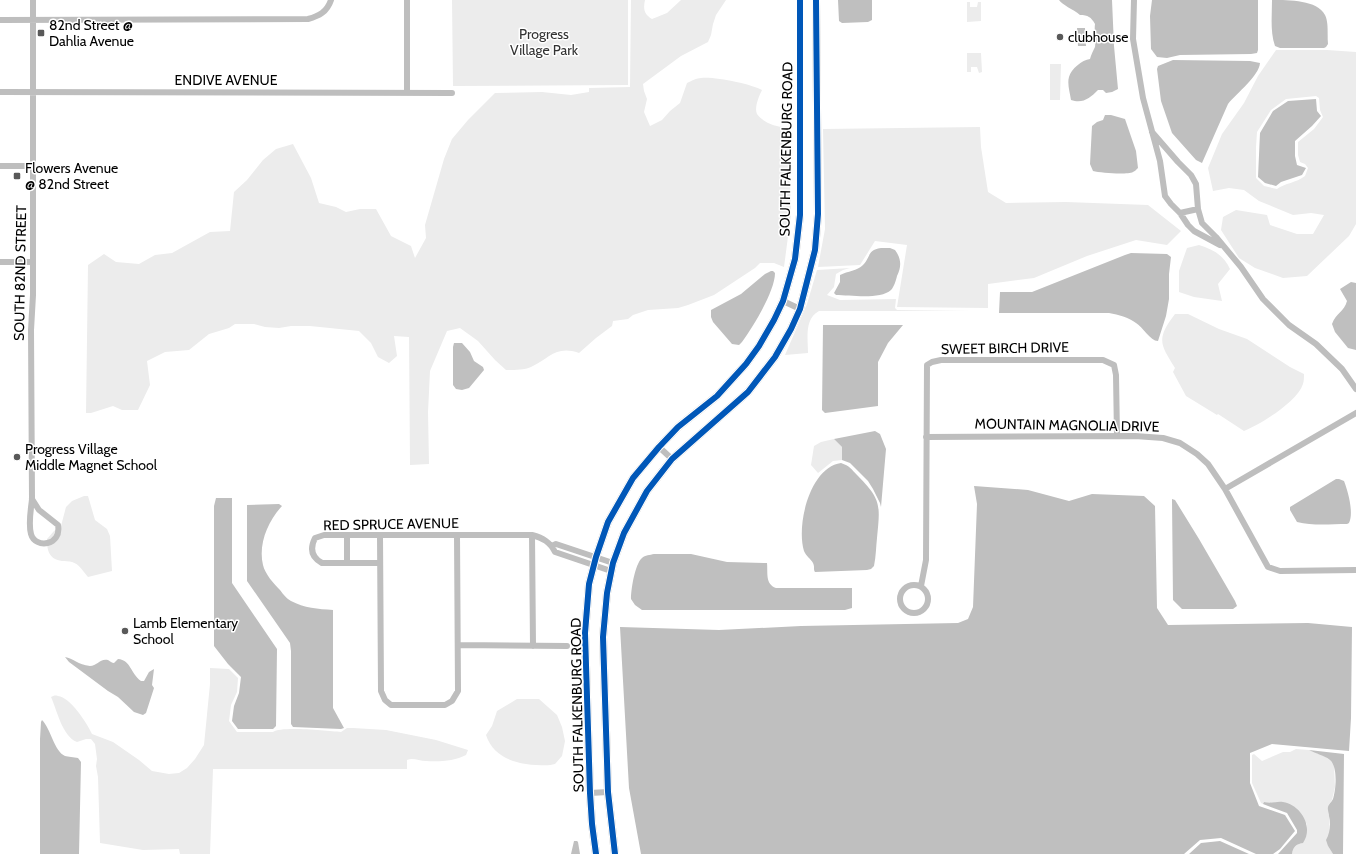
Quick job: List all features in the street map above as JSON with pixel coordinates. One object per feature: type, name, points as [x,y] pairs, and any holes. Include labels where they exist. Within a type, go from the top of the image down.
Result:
[{"type":"street","name":"SOUTH 82ND STREET","points":[[32,499],[39,510],[58,525],[59,532],[56,538],[48,543],[43,544],[34,539],[31,534],[30,518],[32,499],[31,330],[33,262],[33,0]]},
{"type":"street","points":[[0,20],[308,19],[323,13],[329,6],[331,0]]},
{"type":"street","points":[[406,92],[407,0]]},
{"type":"street","name":"SOUTH FALKENBURG ROAD","points":[[596,854],[590,793],[585,632],[589,584],[608,522],[633,478],[678,427],[717,396],[746,364],[759,346],[774,320],[782,301],[795,259],[800,215],[800,0]]},
{"type":"street","name":"SOUTH FALKENBURG ROAD","points":[[615,854],[608,792],[603,637],[606,593],[612,567],[624,533],[647,492],[672,459],[748,392],[775,357],[791,329],[800,309],[815,250],[818,214],[816,0]]},
{"type":"street","points":[[1134,0],[1133,39],[1143,98],[1160,161],[1165,196],[1194,231],[1225,247]]},
{"type":"street","name":"ENDIVE AVENUE","points":[[0,92],[452,93]]},
{"type":"street","points":[[1152,132],[1191,175],[1196,184],[1198,209],[1202,223],[1225,247],[1263,299],[1290,325],[1316,344],[1342,369],[1356,389]]},
{"type":"street","points":[[0,166],[33,166]]},
{"type":"street","points":[[1180,213],[1198,209]]},
{"type":"street","points":[[0,262],[33,262]]},
{"type":"street","points":[[782,301],[800,309]]},
{"type":"street","name":"SWEET BIRCH DRIVE","points":[[920,586],[926,560],[927,365],[940,360],[1103,360],[1114,365],[1116,374],[1117,436]]},
{"type":"street","points":[[1225,489],[1356,413]]},
{"type":"street","name":"MOUNTAIN MAGNOLIA DRIVE","points":[[926,436],[1117,436],[1163,438],[1180,443],[1197,454],[1208,464],[1225,489],[1268,567],[1280,571],[1356,570]]},
{"type":"street","points":[[659,447],[672,459]]},
{"type":"street","name":"RED SPRUCE AVENUE","points":[[380,563],[322,563],[312,554],[312,544],[316,538],[324,535],[532,535],[544,539],[552,546],[555,552],[565,556],[595,561]]},
{"type":"street","points":[[347,563],[348,535]]},
{"type":"street","points":[[380,535],[381,691],[385,700],[391,705],[445,705],[452,702],[458,691],[457,535]]},
{"type":"street","points":[[532,535],[533,646]]},
{"type":"street","name":"RED SPRUCE AVENUE","points":[[552,546],[556,544],[568,548],[595,561],[612,567]]},
{"type":"street","points":[[565,556],[568,548]]},
{"type":"street","points":[[912,585],[920,586],[924,589],[928,598],[926,607],[917,613],[908,611],[901,605],[901,592],[912,585]]},
{"type":"street","points":[[458,645],[567,646]]},
{"type":"street","points":[[590,793],[608,792]]},
{"type":"green space","name":"Progress Village Park","points":[[452,0],[628,0],[628,85],[453,86]]},
{"type":"green space","points":[[631,0],[645,0],[645,11],[652,19],[667,13],[681,0],[726,0],[716,15],[708,42],[681,56],[643,84],[647,99],[644,112],[650,126],[662,120],[680,103],[687,83],[699,78],[714,78],[732,81],[750,85],[762,90],[756,105],[757,114],[763,120],[771,124],[780,127],[788,127],[791,214],[784,267],[774,263],[760,263],[755,268],[714,295],[678,308],[648,310],[633,315],[628,319],[613,321],[612,326],[579,353],[571,351],[559,352],[525,369],[506,370],[478,341],[460,328],[447,331],[430,371],[428,412],[429,464],[410,465],[409,337],[394,336],[397,356],[389,363],[378,357],[371,343],[359,331],[310,326],[291,326],[279,328],[265,327],[254,324],[235,324],[229,328],[209,334],[189,350],[165,352],[147,361],[150,385],[138,410],[122,410],[113,406],[91,413],[86,413],[88,265],[104,254],[116,262],[139,264],[155,255],[172,253],[210,232],[230,231],[234,192],[247,180],[263,160],[276,149],[293,144],[311,178],[319,203],[336,207],[346,212],[360,209],[376,209],[391,236],[411,246],[415,258],[426,238],[425,225],[444,159],[452,139],[468,120],[495,93],[542,92],[571,95],[589,92],[589,88],[630,87]]},
{"type":"green space","points":[[967,2],[970,2],[970,7],[977,7],[978,2],[981,2],[981,21],[967,22]]},
{"type":"green space","points":[[1276,50],[1327,50],[1356,52],[1356,224],[1349,236],[1307,276],[1283,278],[1255,268],[1239,258],[1221,230],[1223,217],[1236,210],[1267,215],[1270,225],[1297,234],[1313,234],[1324,215],[1311,213],[1293,215],[1259,201],[1244,190],[1229,188],[1213,191],[1208,168],[1222,134],[1244,103],[1258,76]],"holes":[[[1316,96],[1319,98],[1320,110],[1323,117],[1314,129],[1298,142],[1298,155],[1300,162],[1305,164],[1308,168],[1305,176],[1277,189],[1264,186],[1256,178],[1257,132],[1271,110],[1286,99]]]},
{"type":"green space","points":[[967,53],[981,53],[982,72],[979,73],[977,67],[971,67],[971,72],[967,72]]},
{"type":"green space","points":[[1050,64],[1061,64],[1060,100],[1050,100]]},
{"type":"green space","points":[[980,127],[981,147],[988,192],[1006,203],[1066,202],[1148,205],[1181,231],[1167,245],[1136,240],[1087,256],[1034,278],[988,284],[988,308],[897,307],[907,245],[875,241],[860,265],[818,267],[825,229],[823,129]]},
{"type":"green space","points":[[1199,245],[1208,248],[1221,256],[1230,269],[1218,284],[1222,301],[1194,297],[1179,292],[1179,271],[1187,248]]},
{"type":"green space","points":[[850,268],[836,274],[834,287],[827,295],[840,300],[896,299],[895,308],[897,310],[971,311],[819,311],[814,315],[809,324],[808,353],[785,355],[807,304],[817,270]]},
{"type":"green space","points":[[1175,314],[1188,314],[1219,329],[1247,339],[1290,367],[1304,374],[1303,383],[1299,391],[1294,398],[1278,412],[1244,431],[1186,396],[1173,372],[1175,368],[1163,347],[1162,341],[1165,330]]},
{"type":"green space","points":[[834,439],[842,447],[842,460],[833,461],[818,473],[811,465],[814,446],[821,442]]},
{"type":"green space","points":[[88,496],[95,520],[107,529],[110,536],[112,571],[88,577],[77,564],[54,558],[48,551],[47,543],[47,539],[61,526],[66,507],[72,501]]},
{"type":"green space","points":[[210,668],[229,669],[238,678],[237,692],[231,705],[229,721],[237,732],[273,732],[285,729],[295,729],[341,732],[347,728],[386,730],[436,740],[468,750],[466,755],[447,761],[423,761],[409,759],[407,760],[407,769],[213,769],[210,854],[180,854],[179,849],[143,850],[100,843],[98,777],[95,744],[91,739],[77,742],[67,734],[51,697],[63,697],[82,717],[92,734],[113,742],[152,771],[169,774],[179,773],[187,768],[204,745],[210,684]]},
{"type":"green space","points":[[517,699],[539,699],[557,715],[562,727],[565,741],[562,756],[555,764],[536,765],[513,761],[499,754],[489,743],[486,735],[492,726],[497,711]]},
{"type":"green space","points":[[1296,749],[1309,750],[1324,756],[1334,765],[1335,787],[1328,810],[1330,835],[1328,846],[1333,854],[1292,854],[1295,846],[1303,843],[1307,824],[1278,802],[1270,804],[1264,802],[1263,804],[1261,803],[1252,783],[1252,755],[1254,754],[1262,761],[1283,752],[1290,752]]},
{"type":"shaded area","points":[[838,0],[872,0],[872,20],[868,22],[842,23],[839,21]]},
{"type":"shaded area","points":[[1059,0],[1112,0],[1118,89],[1106,93],[1103,90],[1098,90],[1092,96],[1083,101],[1071,100],[1068,80],[1070,74],[1077,65],[1090,59],[1095,47],[1095,24],[1089,17],[1080,15]]},
{"type":"shaded area","points":[[1152,0],[1258,0],[1257,53],[1180,55],[1167,58],[1157,57],[1151,49],[1150,16]]},
{"type":"shaded area","points":[[1272,0],[1302,2],[1316,6],[1321,10],[1325,15],[1327,22],[1328,44],[1326,47],[1280,48],[1275,46],[1272,29]]},
{"type":"shaded area","points":[[1077,28],[1085,28],[1086,46],[1078,46]]},
{"type":"shaded area","points":[[1173,60],[1250,61],[1260,63],[1259,68],[1252,79],[1228,104],[1202,163],[1196,160],[1172,133],[1161,101],[1157,69],[1158,66]]},
{"type":"shaded area","points":[[1316,99],[1317,111],[1321,116],[1295,141],[1295,156],[1297,165],[1306,168],[1302,175],[1281,182],[1276,186],[1265,183],[1258,177],[1260,133],[1273,111],[1288,101]]},
{"type":"shaded area","points":[[1105,115],[1125,119],[1136,151],[1138,168],[1133,172],[1120,174],[1093,171],[1090,164],[1092,126],[1103,120]]},
{"type":"shaded area","points":[[890,248],[895,250],[900,259],[900,269],[891,290],[880,295],[872,296],[836,295],[834,293],[840,282],[840,275],[861,267],[873,250]]},
{"type":"shaded area","points":[[1131,253],[1167,254],[1171,257],[1169,299],[1166,316],[1158,341],[1152,339],[1139,325],[1133,321],[1123,316],[1109,313],[999,313],[1000,292],[1032,292]]},
{"type":"shaded area","points":[[771,271],[775,273],[774,281],[763,309],[742,342],[739,345],[732,344],[713,322],[711,310],[741,294],[765,274]]},
{"type":"shaded area","points":[[1351,282],[1356,283],[1356,350],[1348,348],[1335,332],[1332,324],[1346,305],[1347,301],[1340,289]]},
{"type":"shaded area","points":[[823,325],[903,325],[888,343],[878,362],[878,406],[825,413],[822,410]]},
{"type":"shaded area","points":[[454,343],[462,343],[470,352],[474,361],[483,367],[484,370],[469,388],[462,390],[456,389],[453,385]]},
{"type":"shaded area","points":[[875,431],[880,434],[886,449],[881,507],[868,481],[850,463],[842,460],[842,447],[834,439]]},
{"type":"shaded area","points":[[841,463],[850,468],[866,484],[872,491],[878,504],[879,518],[874,566],[867,570],[815,572],[813,563],[804,551],[802,527],[804,513],[808,499],[821,475],[830,467]]},
{"type":"shaded area","points":[[1336,479],[1344,481],[1347,490],[1351,508],[1349,523],[1316,524],[1297,522],[1290,510],[1290,507]]},
{"type":"shaded area","points":[[974,486],[1028,490],[1069,501],[1092,494],[1144,496],[1155,506],[1157,608],[1168,625],[1308,623],[1352,627],[1351,718],[1349,751],[1272,744],[1250,753],[1250,783],[1259,806],[1285,815],[1295,831],[1280,849],[1273,854],[1256,854],[1221,838],[1200,840],[1184,854],[641,854],[629,788],[620,627],[719,630],[801,626],[958,623],[968,619],[973,607],[977,504]]},
{"type":"shaded area","points":[[216,498],[232,498],[232,583],[277,649],[276,726],[273,729],[238,729],[232,721],[234,706],[239,693],[241,677],[228,664],[214,646],[214,506]]},
{"type":"shaded area","points":[[1172,499],[1175,500],[1235,601],[1237,606],[1233,609],[1182,609],[1173,600]]},
{"type":"shaded area","points":[[279,504],[282,506],[272,519],[265,533],[262,549],[263,565],[270,579],[290,600],[306,607],[333,610],[333,708],[344,728],[341,729],[293,727],[291,724],[290,643],[247,581],[247,505]]},
{"type":"shaded area","points":[[654,554],[691,554],[727,562],[767,563],[768,578],[772,586],[776,588],[852,588],[852,608],[845,610],[642,610],[635,605],[631,599],[634,577],[637,566],[642,558]]},
{"type":"shaded area","points":[[65,657],[90,666],[103,660],[108,660],[114,663],[118,659],[122,660],[128,664],[137,678],[141,681],[144,681],[149,672],[154,669],[152,685],[154,688],[146,713],[143,715],[134,712],[118,697],[69,662]]},
{"type":"shaded area","points":[[42,720],[58,750],[65,756],[78,758],[81,762],[79,854],[40,854],[40,739]]},
{"type":"shaded area","points":[[1309,750],[1344,754],[1343,854],[1333,854],[1326,840],[1330,825],[1328,807],[1333,799],[1335,790],[1336,778],[1333,763],[1328,758]]},
{"type":"shaded area","points":[[1264,802],[1283,802],[1289,804],[1295,807],[1304,818],[1307,830],[1306,837],[1303,843],[1295,846],[1292,854],[1278,854],[1297,833],[1297,830],[1287,813],[1263,804]]},
{"type":"shaded area","points":[[574,841],[578,842],[580,854],[571,854]]},
{"type":"shaded area","points":[[1220,841],[1249,854],[1189,854],[1201,843]]},
{"type":"cycle path","points":[[596,854],[590,793],[585,633],[589,584],[596,557],[608,522],[633,478],[678,427],[717,396],[746,364],[759,346],[783,301],[795,259],[800,215],[800,0]]},
{"type":"cycle path","points":[[615,854],[608,792],[603,637],[607,593],[613,563],[624,533],[647,491],[672,459],[748,392],[775,357],[791,329],[800,309],[815,250],[818,214],[816,0]]},
{"type":"place","name":"82nd Street @ Dahlia Avenue","points":[[41,33]]},
{"type":"place","name":"clubhouse","points":[[1060,37]]},
{"type":"place","name":"Flowers Avenue @ 82nd Street","points":[[17,176]]},
{"type":"place","name":"Progress Village Middle Magnet School","points":[[17,457]]},
{"type":"place","name":"Lamb Elementary School","points":[[125,631]]}]
